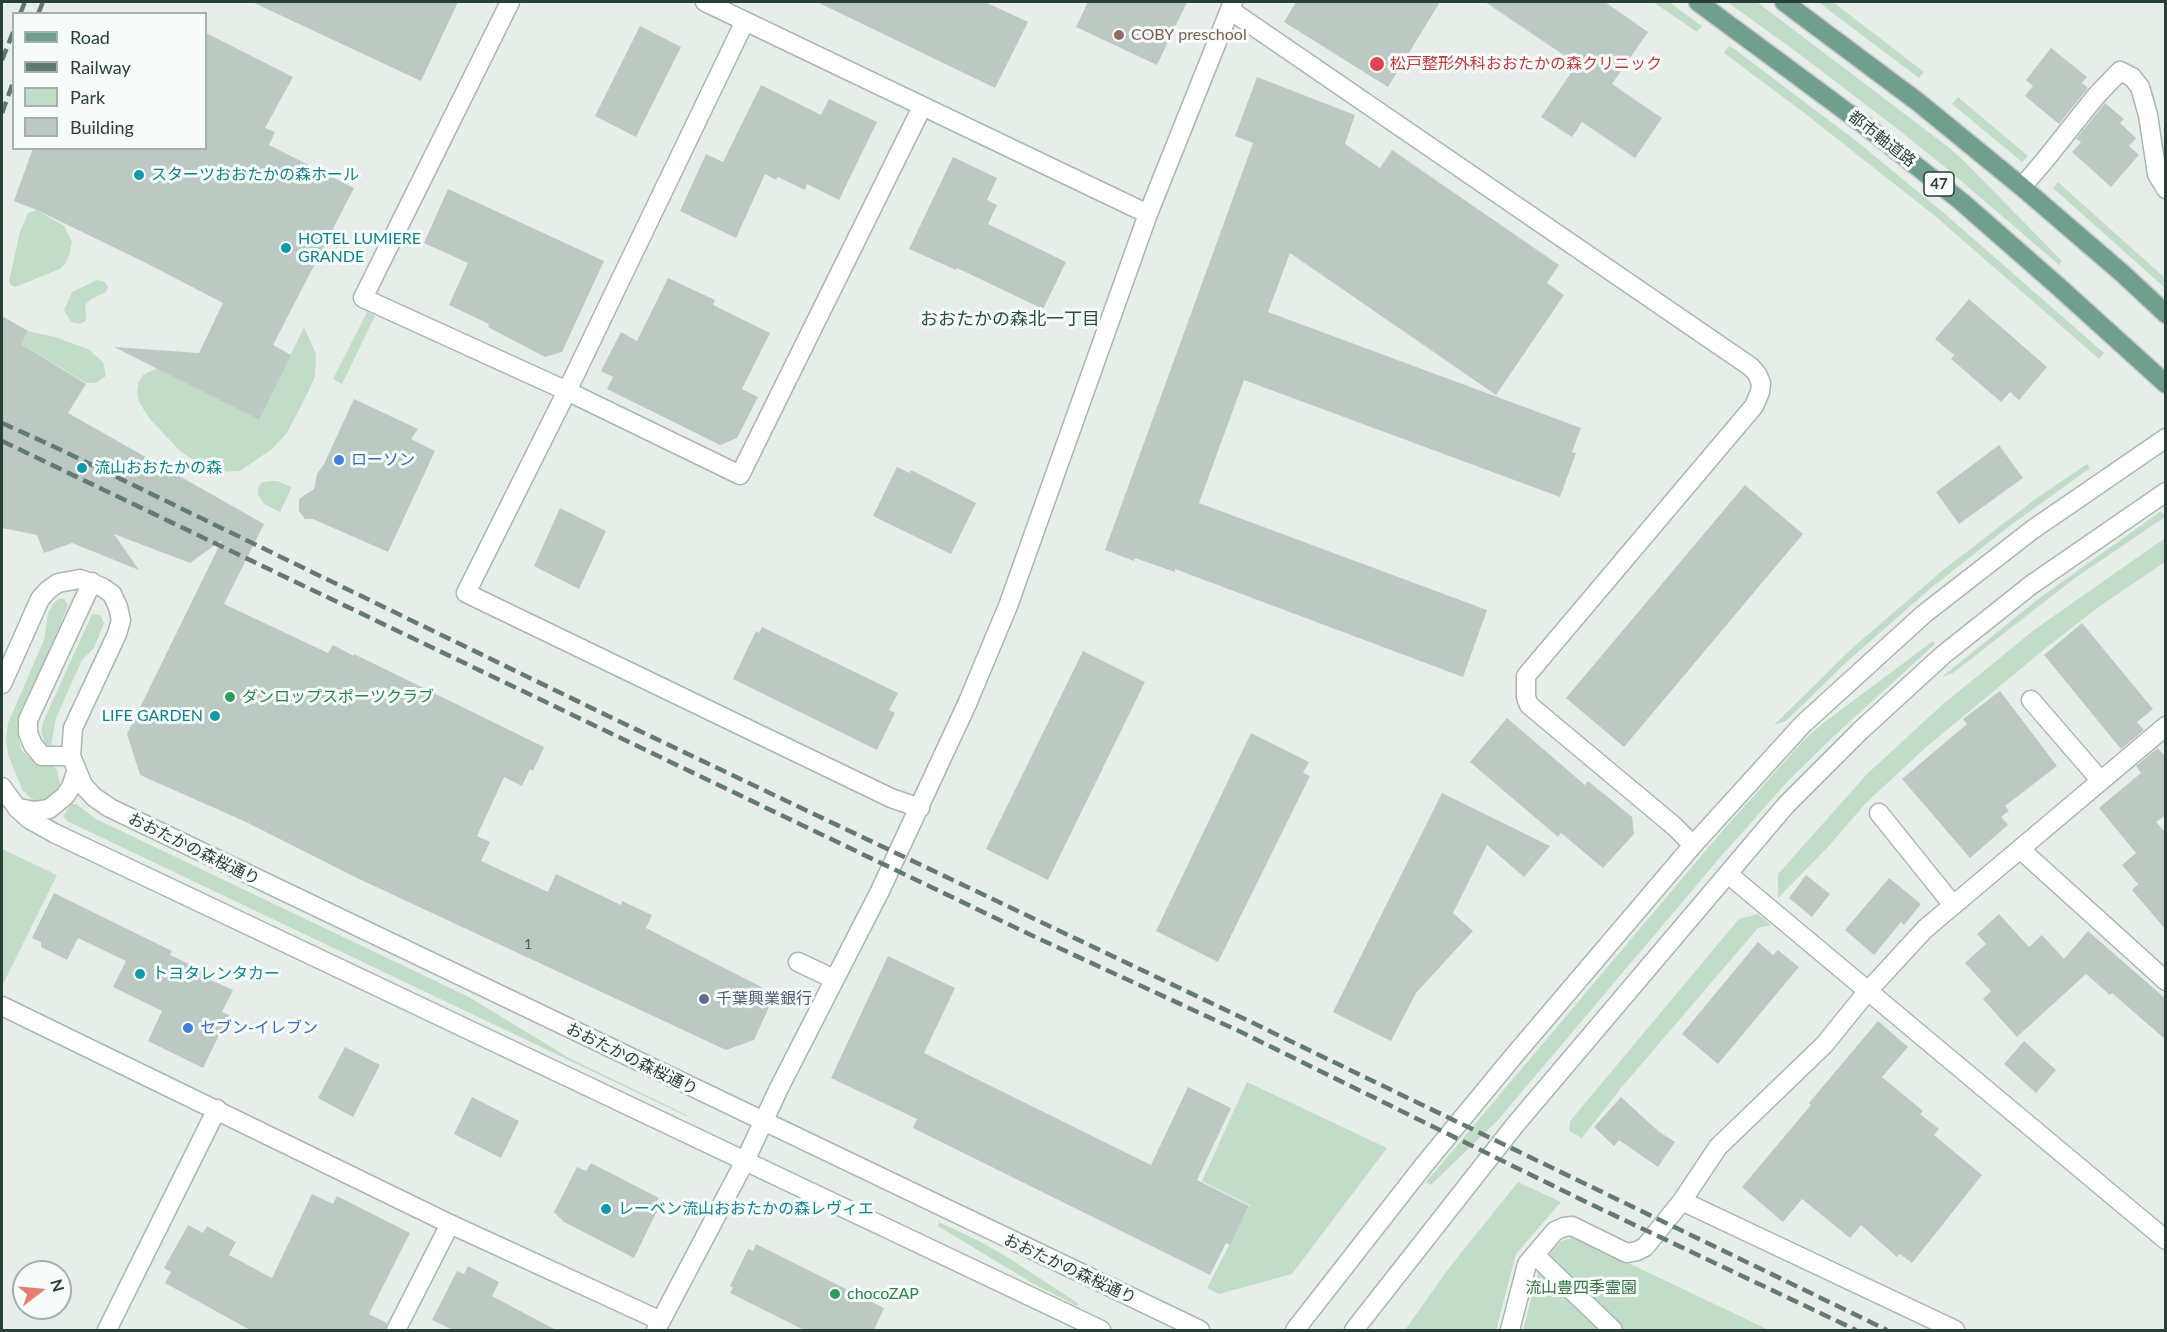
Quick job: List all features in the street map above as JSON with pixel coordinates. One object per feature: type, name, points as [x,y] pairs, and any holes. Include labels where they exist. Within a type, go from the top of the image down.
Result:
[{"type":"main road","name":"都市軸道路","points":[[1698,2],[1863,124],[1962,202],[2166,384]]},
{"type":"main road","points":[[1784,2],[1918,102],[2022,187],[2166,314]]},
{"type":"street","points":[[510,2],[363,298],[567,391],[740,475],[922,107]]},
{"type":"street","points":[[705,2],[1148,214]]},
{"type":"street","points":[[2,1006],[658,1326],[744,1161],[920,808],[967,704],[1008,606],[1148,214],[1232,5],[1751,367],[1757,374],[1761,392],[1754,406],[1526,676],[1526,697],[1529,705],[1694,845]]},
{"type":"street","points":[[745,21],[567,391],[466,593],[891,798],[920,808]]},
{"type":"street","points":[[2022,187],[2096,96],[2120,71],[2132,77],[2139,87],[2148,115],[2157,174],[2166,189]]},
{"type":"street","points":[[1295,1330],[1424,1165],[1512,1058],[1694,845],[1803,724],[1916,621],[2032,530],[2166,438]]},
{"type":"street","points":[[1354,1330],[1515,1125],[1786,805],[1910,684],[2031,585],[2166,492]]},
{"type":"street","points":[[2,684],[40,599],[48,590],[58,583],[80,579],[92,582],[112,594],[121,620],[117,634],[74,728],[74,764],[71,787],[65,796],[49,808],[35,811],[17,808]]},
{"type":"street","points":[[74,764],[42,756],[33,745],[28,733],[28,720],[92,582]]},
{"type":"street","points":[[2031,700],[2101,781]]},
{"type":"street","points":[[1509,1330],[1527,1264],[1555,1231],[1572,1226],[1627,1253],[1645,1247],[1682,1201],[1718,1147],[1824,1045],[1867,992],[1925,929],[2166,726]]},
{"type":"street","name":"おおたかの森桜通り","points":[[74,764],[89,791],[110,808],[1200,1330]]},
{"type":"street","points":[[2,787],[17,808],[29,819],[54,833],[1101,1330]]},
{"type":"street","points":[[1879,813],[1953,905]]},
{"type":"street","points":[[2019,849],[2166,981]]},
{"type":"street","points":[[1728,874],[2166,1240]]},
{"type":"street","points":[[798,962],[834,979]]},
{"type":"street","points":[[107,1330],[217,1109]]},
{"type":"street","points":[[1682,1201],[1954,1330]]},
{"type":"street","points":[[396,1330],[450,1224]]},
{"type":"street","points":[[1535,1255],[1613,1330]]},
{"type":"green space","points":[[1653,2],[1669,2],[1702,26],[1697,32]]},
{"type":"green space","points":[[1727,2],[1757,2],[1947,146],[2062,261],[2059,265],[1895,127]]},
{"type":"green space","points":[[1818,2],[1833,2],[1924,72],[1919,78]]},
{"type":"green space","points":[[1729,45],[1859,143],[1945,214],[2104,353],[2099,359],[1935,216],[1724,53]]},
{"type":"green space","points":[[1958,97],[2028,156],[2022,162],[1952,104]]},
{"type":"green space","points":[[2058,182],[2165,278],[2165,288],[2053,188]]},
{"type":"green space","points":[[37,210],[64,226],[72,242],[69,255],[66,263],[60,269],[15,287],[9,281],[20,232],[28,213]]},
{"type":"green space","points":[[97,280],[105,282],[108,287],[106,292],[91,299],[85,305],[86,321],[79,324],[71,322],[64,310],[72,292]]},
{"type":"green space","points":[[367,312],[375,316],[342,384],[333,379]]},
{"type":"green space","points":[[304,327],[316,354],[315,377],[287,433],[272,449],[240,471],[222,472],[196,462],[180,451],[149,418],[139,402],[137,390],[139,381],[143,375],[157,368],[259,420]]},
{"type":"green space","points":[[28,331],[55,337],[88,349],[103,362],[106,376],[96,383],[86,383],[21,344]]},
{"type":"green space","points":[[2087,464],[2090,468],[2007,528],[1931,588],[1850,659],[1786,721],[1774,725],[1850,650],[1943,570],[2034,500]]},
{"type":"green space","points":[[277,481],[292,487],[280,512],[264,504],[258,495],[261,483]]},
{"type":"green space","points":[[2161,511],[2165,517],[2075,578],[1953,673],[1942,677],[2038,599]]},
{"type":"green space","points":[[2165,538],[2165,562],[2100,606],[2047,647],[1925,748],[1865,804],[1827,848],[1778,898],[1778,874],[1867,774],[1942,705],[2034,630]]},
{"type":"green space","points":[[60,598],[64,599],[68,606],[17,727],[21,749],[27,756],[40,764],[54,766],[57,770],[61,790],[42,804],[34,801],[23,791],[8,755],[6,740],[8,723],[44,640],[48,613]]},
{"type":"green space","points":[[92,614],[100,615],[104,623],[94,648],[82,660],[56,718],[51,746],[46,747],[41,731],[44,720]]},
{"type":"green space","points":[[1933,641],[1935,644],[1790,779],[1723,854],[1498,1120],[1431,1185],[1426,1182],[1724,829],[1804,740]]},
{"type":"green space","points":[[71,804],[76,804],[96,819],[469,997],[569,1058],[688,1117],[67,821],[63,816]]},
{"type":"green space","points":[[2,849],[57,875],[2,986]]},
{"type":"green space","points":[[1758,914],[1771,925],[1758,928],[1621,1088],[1582,1138],[1569,1131],[1570,1121],[1739,919]]},
{"type":"green space","points":[[1247,1082],[1387,1148],[1292,1274],[1219,1294],[1207,1288],[1250,1205],[1202,1181]]},
{"type":"green space","points":[[1518,1182],[1561,1202],[1516,1254],[1496,1330],[1405,1330],[1449,1268]]},
{"type":"green space","points":[[939,1222],[1007,1257],[1078,1303],[1077,1306],[1032,1283],[938,1226]]},
{"type":"green space","name":"流山豊四季霊園","points":[[1573,1237],[1769,1330],[1523,1330],[1540,1265],[1560,1242]]},
{"type":"building","points":[[252,2],[458,2],[421,81]]},
{"type":"building","points":[[817,2],[985,2],[1028,22],[995,88]]},
{"type":"building","points":[[1088,2],[1187,2],[1157,65],[1076,27]]},
{"type":"building","name":"松戸整形外科おおたかの森クリニック","points":[[1296,2],[1440,2],[1388,87],[1284,22]]},
{"type":"building","points":[[1485,2],[1605,2],[1648,32],[1612,84],[1662,118],[1635,158],[1582,122],[1572,137],[1541,117],[1577,64]]},
{"type":"building","points":[[640,26],[681,47],[636,137],[595,116]]},
{"type":"building","points":[[207,34],[293,77],[265,128],[275,132],[269,145],[354,188],[273,345],[291,355],[259,420],[114,347],[199,353],[223,303],[146,263],[14,201],[32,150],[207,150]]},
{"type":"building","points":[[2051,48],[2087,77],[2082,83],[2088,88],[2059,124],[2025,96],[2033,86],[2026,80]]},
{"type":"building","points":[[1257,77],[1355,115],[1345,144],[1380,168],[1392,150],[1559,265],[1547,283],[1564,295],[1496,395],[1290,253],[1268,312],[1581,428],[1572,452],[1576,453],[1560,497],[1244,380],[1199,503],[1487,610],[1463,677],[1175,569],[1175,572],[1135,558],[1134,561],[1105,550],[1253,143],[1235,136]]},
{"type":"building","points":[[761,85],[821,115],[829,99],[877,122],[839,200],[807,184],[805,190],[778,177],[776,180],[765,174],[736,238],[680,211],[706,154],[723,162]]},
{"type":"building","points":[[2105,103],[2124,119],[2120,123],[2136,138],[2129,146],[2139,155],[2111,187],[2072,152],[2081,142],[2076,139]]},
{"type":"building","points":[[953,157],[997,178],[987,200],[997,205],[988,224],[1066,262],[1043,309],[957,268],[956,270],[909,249]]},
{"type":"building","points":[[448,189],[604,261],[562,352],[545,357],[488,327],[489,324],[449,305],[468,263],[424,243]]},
{"type":"building","points":[[668,278],[715,300],[713,305],[770,333],[742,389],[758,397],[737,438],[720,445],[607,389],[613,377],[601,371],[621,332],[637,341]]},
{"type":"building","points":[[1969,299],[2047,367],[2019,400],[2010,392],[2001,402],[1951,359],[1954,355],[1935,339]]},
{"type":"building","points":[[2,316],[28,331],[21,344],[86,384],[68,413],[264,524],[224,604],[328,653],[333,645],[354,656],[354,654],[544,747],[533,771],[530,769],[522,786],[504,777],[477,836],[490,842],[481,861],[548,892],[556,874],[621,905],[622,901],[652,915],[646,928],[775,994],[754,1040],[726,1050],[357,878],[246,822],[140,775],[127,734],[222,540],[190,563],[114,534],[139,570],[72,543],[44,553],[37,535],[2,528]]},
{"type":"building","points":[[354,399],[418,429],[411,439],[435,451],[388,552],[313,519],[305,519],[299,511],[299,499],[314,489],[317,474],[324,464]]},
{"type":"building","points":[[1999,445],[2023,478],[1959,524],[1936,492]]},
{"type":"building","points":[[897,467],[910,473],[911,470],[976,503],[951,554],[873,516]]},
{"type":"building","points":[[1745,485],[1803,534],[1624,747],[1566,698]]},
{"type":"building","points":[[560,508],[606,531],[579,589],[534,566]]},
{"type":"building","points":[[2082,623],[2153,709],[2137,722],[2144,730],[2121,749],[2044,655]]},
{"type":"building","points":[[762,627],[898,693],[889,710],[895,713],[877,750],[733,679],[756,631],[759,633]]},
{"type":"building","points":[[1083,651],[1145,682],[1048,880],[986,849]]},
{"type":"building","points":[[2000,691],[2057,766],[2005,806],[2009,811],[2001,817],[2008,825],[1970,858],[1902,779],[1967,724],[1963,719]]},
{"type":"building","points":[[1507,718],[1585,785],[1588,781],[1632,817],[1634,834],[1603,868],[1561,833],[1558,837],[1470,762]]},
{"type":"building","points":[[1251,733],[1309,762],[1303,773],[1310,776],[1218,962],[1156,931]]},
{"type":"building","points":[[2158,748],[2164,755],[2166,753],[2166,815],[2156,822],[2166,833],[2166,930],[2132,890],[2138,884],[2122,865],[2136,853],[2099,808],[2141,773],[2136,766]]},
{"type":"building","points":[[1442,793],[1550,846],[1524,877],[1487,845],[1453,913],[1473,931],[1416,993],[1391,1041],[1333,1012]]},
{"type":"building","points":[[1806,875],[1830,894],[1812,917],[1789,898]]},
{"type":"building","points":[[1889,878],[1921,904],[1904,925],[1901,922],[1874,955],[1845,930]]},
{"type":"building","points":[[54,893],[172,951],[170,955],[208,973],[206,978],[233,990],[222,1012],[229,1015],[203,1068],[148,1041],[162,1011],[113,987],[126,961],[78,938],[67,960],[41,947],[41,942],[32,938]]},
{"type":"building","points":[[1999,914],[2029,947],[2042,935],[2064,959],[2088,931],[2166,999],[2166,1040],[2112,993],[2110,995],[2086,974],[2017,1037],[1983,999],[1991,991],[1965,963],[1986,944],[1977,934]]},
{"type":"building","points":[[1758,942],[1773,955],[1778,950],[1799,967],[1718,1064],[1682,1034]]},
{"type":"building","points":[[888,956],[955,988],[924,1053],[1151,1165],[1188,1087],[1231,1108],[1197,1180],[1249,1206],[1230,1245],[1226,1243],[1210,1275],[913,1128],[917,1119],[831,1078]]},
{"type":"building","points":[[1878,1021],[1908,1047],[1882,1077],[1923,1111],[1920,1114],[1939,1129],[1934,1135],[1982,1175],[1912,1263],[1900,1254],[1897,1257],[1861,1225],[1850,1238],[1802,1199],[1783,1222],[1742,1187]]},
{"type":"building","points":[[2024,1041],[2056,1070],[2036,1093],[2004,1064]]},
{"type":"building","points":[[345,1047],[380,1065],[353,1117],[318,1098]]},
{"type":"building","points":[[472,1097],[519,1121],[501,1158],[454,1134]]},
{"type":"building","points":[[1621,1097],[1658,1131],[1675,1142],[1658,1167],[1619,1140],[1614,1146],[1594,1127]]},
{"type":"building","name":"レーベン流山おおたかの森レヴィエ","points":[[591,1163],[659,1198],[655,1204],[659,1207],[634,1258],[564,1222],[554,1212],[577,1167],[586,1171]]},
{"type":"building","points":[[312,1194],[333,1204],[337,1196],[410,1233],[369,1314],[387,1323],[385,1330],[250,1330],[165,1283],[171,1272],[164,1268],[188,1225],[203,1233],[207,1226],[236,1242],[229,1255],[272,1278]]},
{"type":"building","points":[[756,1244],[884,1308],[874,1330],[804,1330],[730,1293],[733,1288],[730,1286],[748,1249],[753,1251]]},
{"type":"building","points":[[468,1266],[499,1282],[492,1296],[556,1330],[453,1330],[432,1320],[457,1271],[464,1274]]},
{"type":"railway","points":[[21,12],[25,2]]},
{"type":"railway","points":[[39,12],[43,2]]},
{"type":"railway","points":[[2,60],[12,35]]},
{"type":"railway","points":[[2,113],[12,86]]},
{"type":"railway","points":[[2,423],[1887,1330]]},
{"type":"railway","points":[[2,441],[1033,936],[1243,1033],[1584,1201],[1856,1330]]},
{"type":"place","name":"COBY preschool","points":[[1119,35]]},
{"type":"place","name":"松戸整形外科おおたかの森クリニック","points":[[1377,64]]},
{"type":"place","name":"スターツおおたかの森ホール","points":[[139,175]]},
{"type":"place","name":"HOTEL LUMIERE GRANDE","points":[[286,248]]},
{"type":"place","name":"ローソン","points":[[339,460]]},
{"type":"place","name":"流山おおたかの森","points":[[82,468]]},
{"type":"place","name":"ダンロップスポーツクラブ","points":[[230,697]]},
{"type":"place","name":"LIFE GARDEN","points":[[215,716]]},
{"type":"place","name":"トヨタレンタカー","points":[[140,974]]},
{"type":"place","name":"千葉興業銀行","points":[[704,999]]},
{"type":"place","name":"セブン-イレブン","points":[[188,1028]]},
{"type":"place","name":"レーベン流山おおたかの森レヴィエ","points":[[606,1209]]},
{"type":"place","name":"chocoZAP","points":[[835,1294]]},
{"type":"district","name":"おおたかの森北一丁目","points":[[1010,319]]}]
